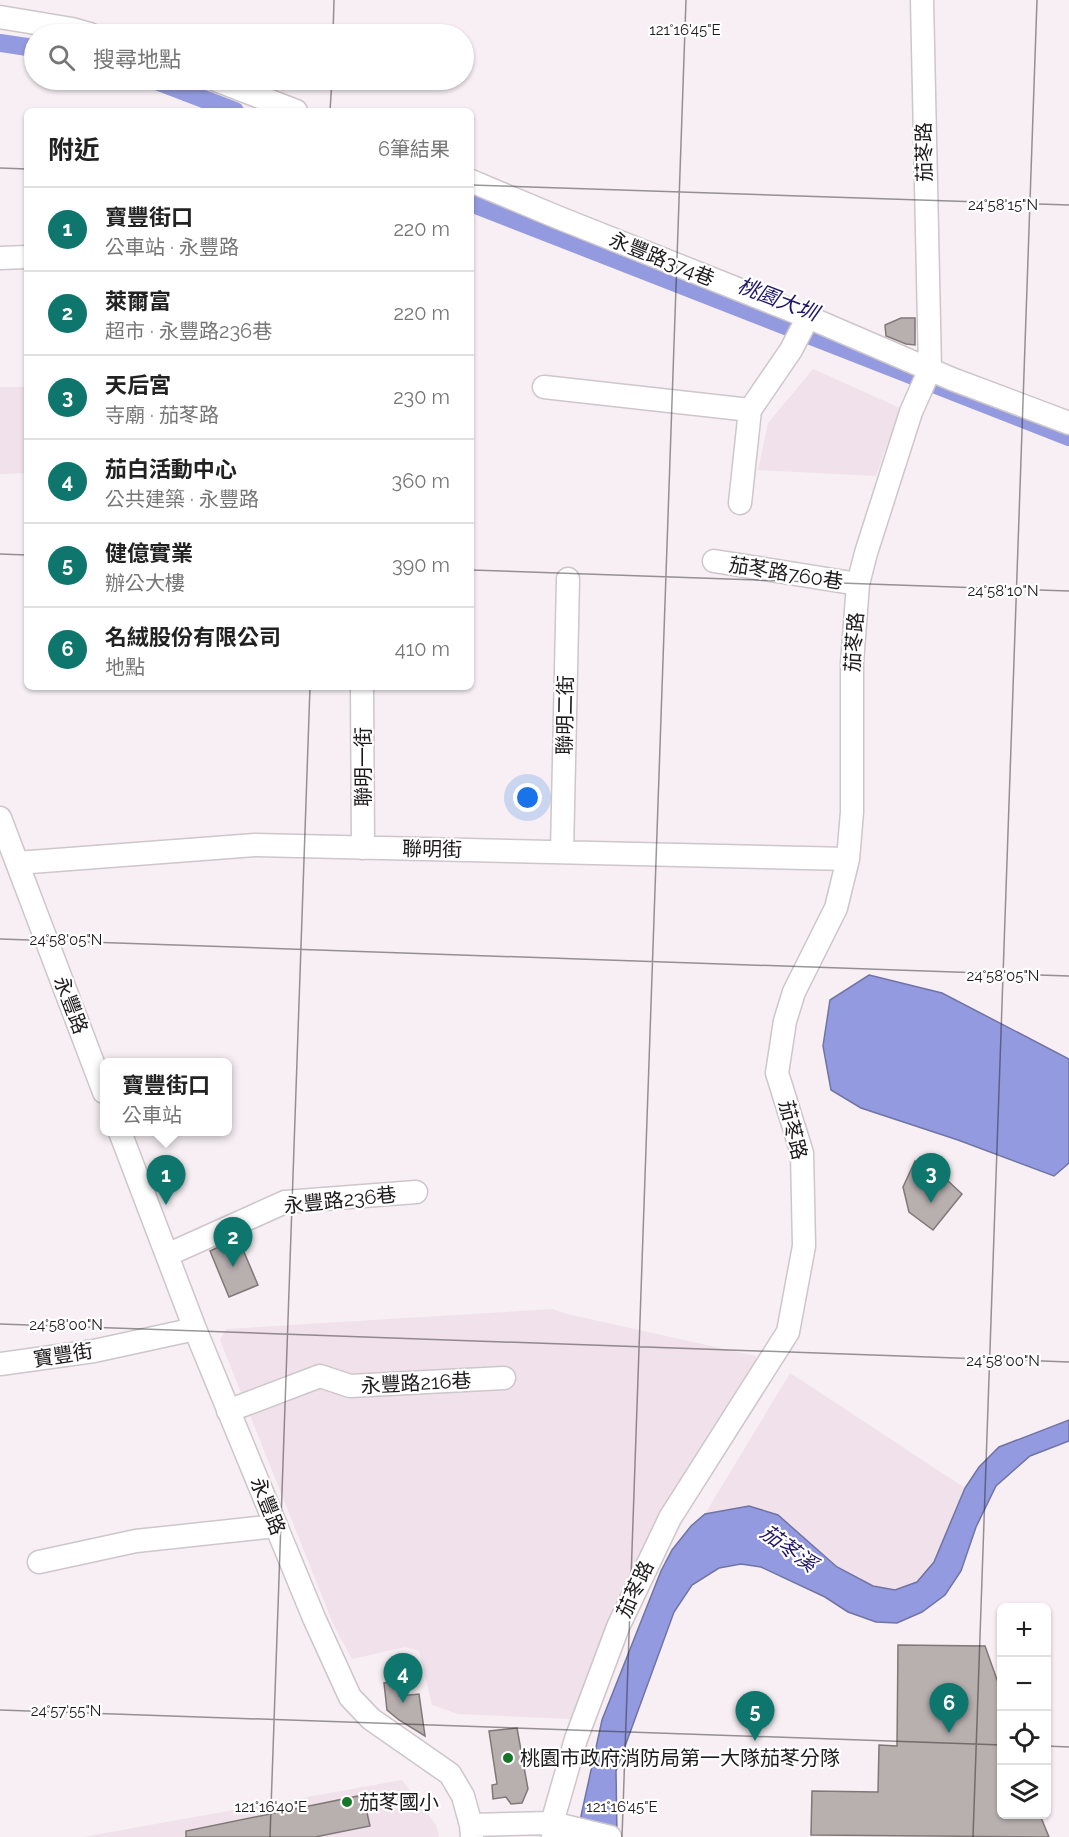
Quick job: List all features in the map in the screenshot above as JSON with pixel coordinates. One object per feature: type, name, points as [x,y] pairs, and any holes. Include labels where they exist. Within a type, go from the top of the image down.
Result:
[{"type":"street","name":"茄苳路","points":[[552,1830],[576,1739],[618,1627],[665,1527],[788,1332],[804,1246],[802,1153],[777,1072],[785,1021],[794,992],[836,908],[848,859],[852,812],[852,663],[858,584],[915,403],[929,372],[922,0]]},
{"type":"street","points":[[0,17],[42,24]]},
{"type":"street","points":[[242,90],[289,108]]},
{"type":"street","name":"永豐路374巷","points":[[474,182],[929,372],[1069,423]]},
{"type":"street","points":[[0,258],[24,257]]},
{"type":"street","points":[[740,503],[750,410],[791,350],[806,321]]},
{"type":"street","points":[[544,387],[750,410]]},
{"type":"street","name":"茄苳路760巷","points":[[714,561],[858,584]]},
{"type":"street","name":"聯明二街","points":[[562,852],[568,579]]},
{"type":"street","name":"聯明一街","points":[[362,690],[363,848]]},
{"type":"street","name":"永豐路","points":[[0,818],[100,1079]]},
{"type":"street","name":"聯明街","points":[[17,863],[255,845],[848,859]]},
{"type":"street","name":"永豐路","points":[[122,1136],[228,1411],[314,1618],[350,1697],[371,1719],[450,1774],[463,1796],[471,1831]]},
{"type":"street","name":"永豐路236巷","points":[[167,1255],[285,1202],[416,1192]]},
{"type":"street","name":"寶豐街","points":[[0,1364],[94,1351],[195,1329]]},
{"type":"street","name":"永豐路216巷","points":[[228,1411],[320,1376],[351,1386],[504,1378]]},
{"type":"street","points":[[39,1562],[136,1541],[276,1526]]},
{"type":"street","points":[[471,1831],[583,1831],[610,1837]]},
{"type":"shaded area","points":[[813,369],[900,408],[876,476],[758,470],[768,423]]},
{"type":"shaded area","points":[[0,387],[24,387],[24,473],[0,474]]},
{"type":"shaded area","points":[[553,1309],[756,1356],[759,1367],[620,1605],[571,1719],[458,1714],[432,1705],[419,1651],[405,1647],[352,1659],[334,1626],[220,1340],[226,1329]]},
{"type":"shaded area","points":[[790,1373],[965,1488],[934,1562],[917,1582],[895,1590],[873,1586],[837,1567],[777,1515],[749,1506],[705,1514]]},
{"type":"shaded area","name":"茄苳國小","points":[[402,1780],[436,1825],[439,1837],[83,1837]]},
{"type":"water","points":[[869,975],[942,993],[1069,1059],[1069,1163],[1054,1176],[958,1140],[861,1108],[831,1090],[823,1046],[830,1000]]},
{"type":"water","name":"茄苳溪","points":[[1069,1420],[1069,1441],[1030,1456],[996,1486],[976,1527],[961,1571],[945,1595],[922,1612],[897,1623],[876,1622],[848,1612],[825,1597],[761,1567],[741,1564],[719,1568],[692,1585],[674,1612],[616,1771],[617,1837],[583,1837],[581,1816],[602,1720],[661,1571],[672,1550],[691,1526],[705,1514],[749,1506],[778,1515],[837,1567],[873,1586],[895,1590],[917,1582],[934,1562],[965,1488],[979,1467],[999,1447]]},
{"type":"building","points":[[901,318],[915,318],[915,345],[886,336],[885,325]]},
{"type":"building","points":[[915,1161],[927,1173],[932,1166],[962,1194],[933,1230],[909,1212],[903,1187]]},
{"type":"building","points":[[238,1238],[258,1285],[229,1297],[210,1251]]},
{"type":"building","points":[[898,1645],[985,1646],[997,1680],[997,1819],[1042,1819],[1049,1837],[811,1835],[812,1791],[878,1792],[879,1745],[897,1746]]},
{"type":"building","points":[[397,1681],[399,1696],[419,1694],[425,1736],[387,1710],[384,1683]]},
{"type":"building","name":"桃園市政府消防局第一大隊茄苳分隊","points":[[517,1728],[528,1789],[522,1803],[511,1804],[506,1797],[493,1799],[492,1785],[497,1784],[489,1731]]},
{"type":"building","points":[[363,1795],[370,1826],[315,1837],[186,1837],[186,1831]]},
{"type":"waterway","name":"桃園大圳","points":[[0,43],[24,47]]},
{"type":"waterway","name":"桃園大圳","points":[[180,90],[227,108]]},
{"type":"waterway","name":"桃園大圳","points":[[474,204],[1069,437]]},
{"type":"place","name":"天后宮","points":[[931,1203]]},
{"type":"place","name":"寶豐街口","points":[[166,1205]]},
{"type":"place","name":"萊爾富","points":[[233,1267]]},
{"type":"place","name":"茄白活動中心","points":[[403,1703]]},
{"type":"place","name":"名絨股份有限公司","points":[[949,1733]]},
{"type":"place","name":"健億實業","points":[[755,1741]]},
{"type":"place","name":"桃園市政府消防局第一大隊茄苳分隊","points":[[508,1758]]},
{"type":"place","name":"茄苳國小","points":[[347,1802]]}]
